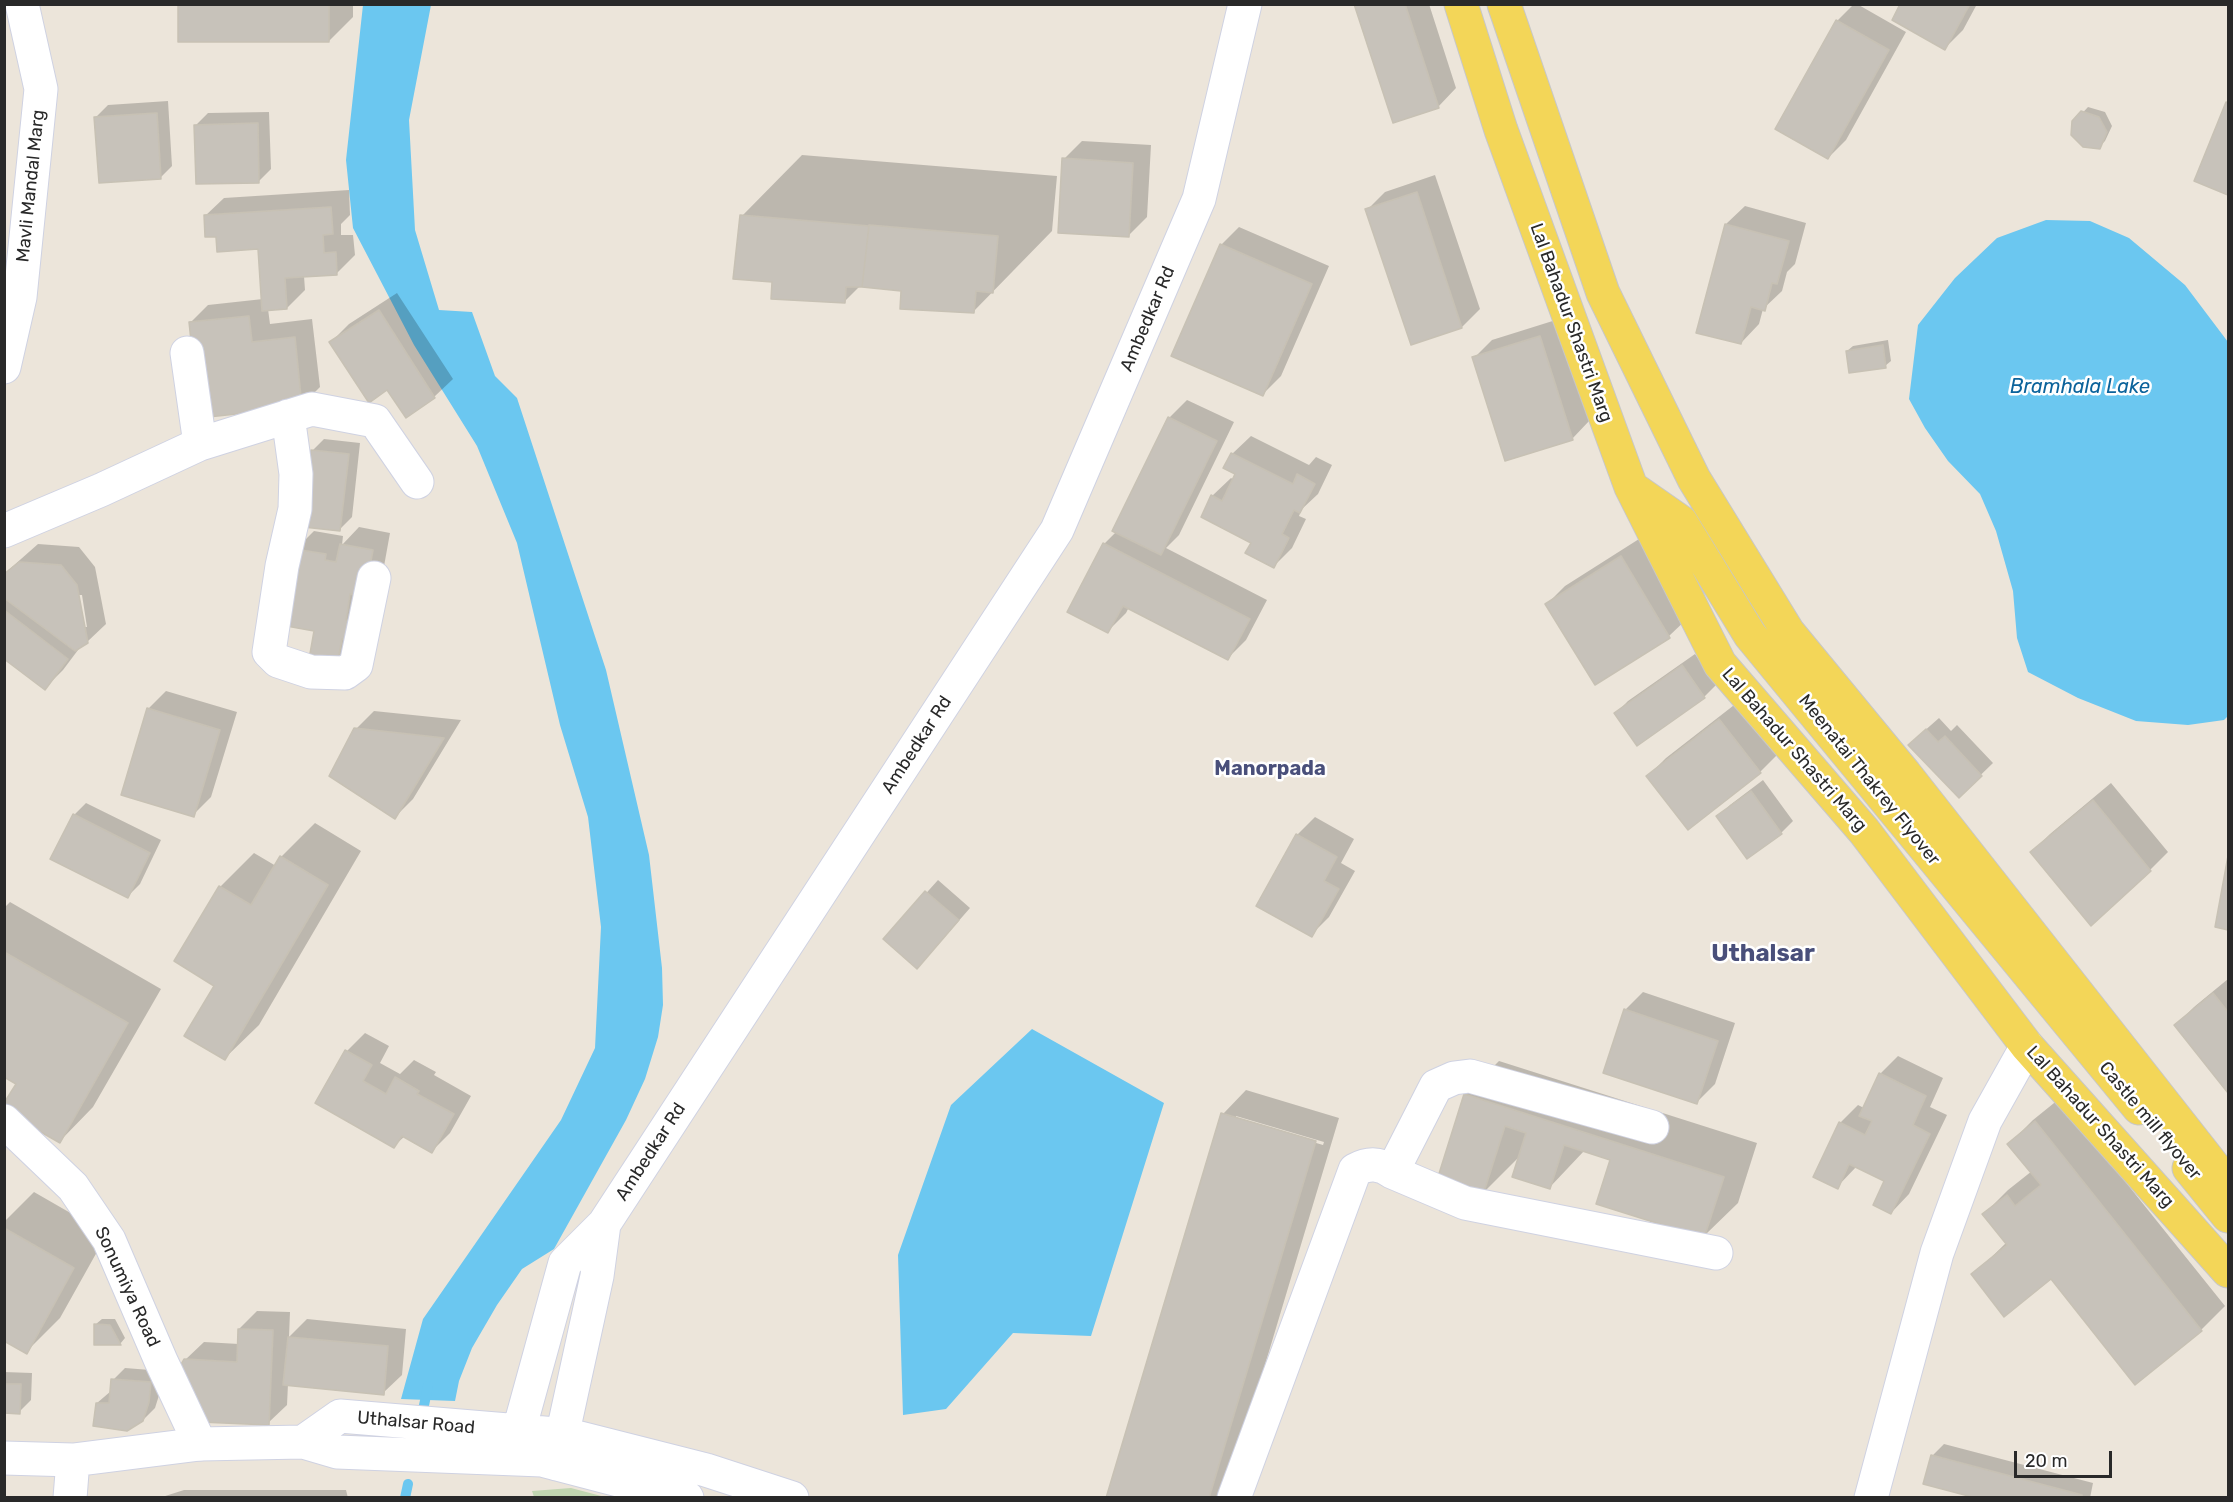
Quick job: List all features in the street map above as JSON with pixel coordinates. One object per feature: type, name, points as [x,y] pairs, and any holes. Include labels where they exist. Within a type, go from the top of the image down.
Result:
[{"type":"main road","name":"Lal Bahadur Shastri Marg","points":[[1461,4],[1501,130],[1631,487],[1720,664],[1864,831],[2027,1046],[2229,1271]]},
{"type":"main road","points":[[1504,4],[1603,293],[1694,479],[1788,632],[1905,774],[2214,1167],[2229,1182]]},
{"type":"main road","points":[[1681,452],[1681,522]]},
{"type":"main road","name":"Meenatai Thakrey Flyover","points":[[1631,487],[1681,522],[1750,635],[2072,1027]]},
{"type":"main road","name":"Castle mill flyover","points":[[2072,1027],[2229,1216]]},
{"type":"street","name":"Mavli Mandal Marg","points":[[4,367],[20,297],[41,89],[22,4]]},
{"type":"street","name":"Ambedkar Rd","points":[[559,1449],[597,1276],[604,1224],[1057,530],[1199,199],[1245,4]]},
{"type":"street","points":[[187,353],[200,444]]},
{"type":"street","points":[[4,531],[101,490],[200,444],[312,409],[375,421],[417,482]]},
{"type":"street","points":[[288,416],[296,474],[295,509],[282,566],[269,652],[278,661],[311,672],[345,673],[351,669],[356,665],[374,578]]},
{"type":"street","points":[[1871,1497],[1937,1253],[1985,1121],[2027,1046]]},
{"type":"street","points":[[1392,1172],[1436,1086],[1454,1078],[1470,1076],[1652,1127]]},
{"type":"street","name":"Sonumiya Road","points":[[4,1121],[73,1187],[109,1240],[161,1361],[200,1444]]},
{"type":"street","points":[[1234,1497],[1355,1170],[1364,1165],[1382,1165],[1392,1172],[1465,1203],[1716,1253]]},
{"type":"street","points":[[515,1445],[566,1263],[604,1224]]},
{"type":"street","name":"Uthalsar Road","points":[[4,1458],[73,1460],[200,1444],[303,1442],[340,1416],[515,1445],[706,1470],[792,1497]]},
{"type":"street","points":[[559,1449],[687,1497]]},
{"type":"street","points":[[70,1497],[73,1460]]},
{"type":"green space","points":[[571,1488],[605,1497],[534,1497],[532,1491]]},
{"type":"water","points":[[363,5],[431,5],[409,120],[415,230],[439,310],[472,312],[495,376],[517,398],[606,670],[649,855],[662,968],[663,1005],[658,1037],[645,1079],[626,1120],[554,1249],[522,1269],[497,1305],[472,1348],[459,1381],[455,1401],[401,1399],[423,1319],[561,1120],[595,1048],[601,927],[588,817],[560,725],[517,543],[477,446],[414,345],[353,228],[346,160]]},
{"type":"water","name":"Bramhala Lake","points":[[2046,220],[2090,221],[2129,238],[2185,285],[2228,342],[2228,716],[2224,720],[2188,725],[2136,721],[2078,698],[2028,672],[2017,638],[2013,591],[1996,531],[1980,494],[1948,461],[1925,428],[1909,399],[1918,325],[1955,278],[1997,238]]},
{"type":"water","points":[[1032,1029],[1164,1103],[1091,1336],[1013,1333],[946,1409],[903,1415],[898,1255],[951,1105]]},
{"type":"building","points":[[178,4],[329,4],[329,42],[178,42]]},
{"type":"building","points":[[1354,4],[1405,4],[1439,108],[1393,123]]},
{"type":"building","points":[[1900,4],[1970,4],[1945,50],[1892,20]]},
{"type":"building","points":[[1836,20],[1889,50],[1828,159],[1775,129]]},
{"type":"building","points":[[2226,102],[2228,103],[2228,195],[2194,181]]},
{"type":"building","points":[[2081,111],[2099,117],[2107,132],[2100,149],[2083,147],[2071,135],[2072,121]]},
{"type":"building","points":[[157,113],[161,179],[99,183],[94,117]]},
{"type":"building","points":[[258,123],[259,183],[196,184],[194,125]]},
{"type":"building","points":[[1062,158],[1133,163],[1129,237],[1058,233]]},
{"type":"building","points":[[1417,192],[1462,328],[1411,345],[1365,209]]},
{"type":"building","points":[[331,207],[333,234],[323,235],[324,253],[336,252],[337,275],[285,278],[287,309],[262,311],[258,249],[217,252],[216,237],[205,237],[204,215]]},
{"type":"building","points":[[740,215],[869,226],[862,287],[846,287],[845,303],[771,299],[772,282],[733,279]]},
{"type":"building","points":[[1725,224],[1789,241],[1777,284],[1772,283],[1765,311],[1751,307],[1741,344],[1696,333]]},
{"type":"building","points":[[869,225],[998,236],[993,293],[976,291],[974,313],[900,309],[901,291],[862,287]]},
{"type":"building","points":[[1220,244],[1312,284],[1263,396],[1171,356]]},
{"type":"building","points":[[379,310],[435,398],[406,418],[387,390],[369,403],[329,342]]},
{"type":"building","points":[[249,316],[252,342],[295,337],[302,407],[199,418],[189,322]]},
{"type":"building","points":[[1540,336],[1573,440],[1505,461],[1472,357]]},
{"type":"building","points":[[1883,345],[1886,368],[1849,373],[1846,351]]},
{"type":"building","points":[[1168,417],[1217,441],[1161,555],[1112,531]]},
{"type":"building","points":[[311,450],[349,454],[340,531],[303,527]]},
{"type":"building","points":[[1231,453],[1293,484],[1297,474],[1315,484],[1300,513],[1294,510],[1282,534],[1289,538],[1274,568],[1245,553],[1251,543],[1201,517],[1211,495],[1222,501],[1235,474],[1223,468]]},
{"type":"building","points":[[1103,543],[1250,619],[1228,660],[1123,606],[1108,633],[1067,612]]},
{"type":"building","points":[[340,544],[373,550],[364,597],[350,594],[346,620],[359,622],[356,642],[342,639],[336,670],[308,665],[314,631],[281,625],[294,549],[326,554],[325,560],[336,562]]},
{"type":"building","points":[[1621,556],[1670,638],[1595,685],[1545,604]]},
{"type":"building","points":[[19,562],[61,565],[77,585],[88,643],[75,651],[4,598],[4,574]]},
{"type":"building","points":[[4,610],[68,659],[45,690],[4,659]]},
{"type":"building","points":[[1682,665],[1705,698],[1637,746],[1614,713]]},
{"type":"building","points":[[147,708],[220,730],[194,817],[121,795]]},
{"type":"building","points":[[1719,719],[1761,773],[1688,830],[1646,776]]},
{"type":"building","points":[[354,728],[444,738],[395,819],[329,776]]},
{"type":"building","points":[[1926,729],[1938,742],[1945,736],[1982,776],[1959,798],[1908,745]]},
{"type":"building","points":[[1751,791],[1782,834],[1747,859],[1716,816]]},
{"type":"building","points":[[2093,800],[2151,871],[2091,926],[2030,852]]},
{"type":"building","points":[[73,814],[150,853],[128,898],[50,859]]},
{"type":"building","points":[[1296,834],[1337,857],[1324,881],[1339,889],[1312,937],[1256,906]]},
{"type":"building","points":[[280,856],[328,885],[225,1060],[184,1036],[214,986],[174,961],[219,886],[251,905]]},
{"type":"building","points":[[2228,856],[2228,930],[2215,927]]},
{"type":"building","points":[[925,891],[959,920],[917,969],[883,939]]},
{"type":"building","points":[[4,952],[128,1023],[60,1143],[4,1111],[4,1103],[16,1084],[4,1077]]},
{"type":"building","points":[[2213,993],[2228,1012],[2228,1093],[2174,1025]]},
{"type":"building","points":[[1624,1009],[1718,1041],[1697,1104],[1603,1073]]},
{"type":"building","points":[[345,1050],[372,1065],[363,1081],[386,1094],[395,1077],[419,1091],[417,1094],[454,1114],[432,1153],[402,1136],[394,1148],[315,1103]]},
{"type":"building","points":[[1879,1073],[1926,1096],[1913,1125],[1930,1134],[1891,1214],[1873,1205],[1884,1181],[1849,1164],[1838,1189],[1813,1177],[1839,1122],[1865,1135],[1872,1121],[1859,1116]]},
{"type":"building","points":[[1464,1094],[1724,1177],[1704,1238],[1596,1204],[1610,1160],[1564,1145],[1550,1189],[1512,1177],[1526,1133],[1505,1126],[1483,1195],[1437,1180]]},
{"type":"building","points":[[1221,1113],[1316,1141],[1209,1498],[1106,1498]]},
{"type":"building","points":[[2035,1121],[2202,1331],[2135,1385],[2051,1279],[2004,1317],[1971,1274],[2007,1245],[1982,1214],[2007,1195],[2015,1206],[2041,1185],[2007,1144]]},
{"type":"building","points":[[4,1228],[74,1268],[27,1354],[4,1341]]},
{"type":"building","points":[[94,1324],[110,1325],[121,1345],[94,1345]]},
{"type":"building","points":[[238,1329],[273,1330],[269,1425],[200,1422],[175,1375],[184,1359],[237,1362]]},
{"type":"building","points":[[288,1337],[388,1346],[384,1395],[283,1385]]},
{"type":"building","points":[[111,1379],[151,1382],[149,1402],[143,1421],[127,1431],[93,1426],[96,1403],[109,1403]]},
{"type":"building","points":[[4,1384],[21,1384],[20,1414],[4,1413]]},
{"type":"building","points":[[1931,1455],[2082,1495],[2082,1498],[1976,1498],[1923,1484]]},
{"type":"waterway","points":[[422,1415],[428,1386]]},
{"type":"waterway","points":[[405,1498],[408,1484]]},
{"type":"district","name":"Manorpada","points":[[1270,769]]},
{"type":"district","name":"Uthalsar","points":[[1763,954]]}]
